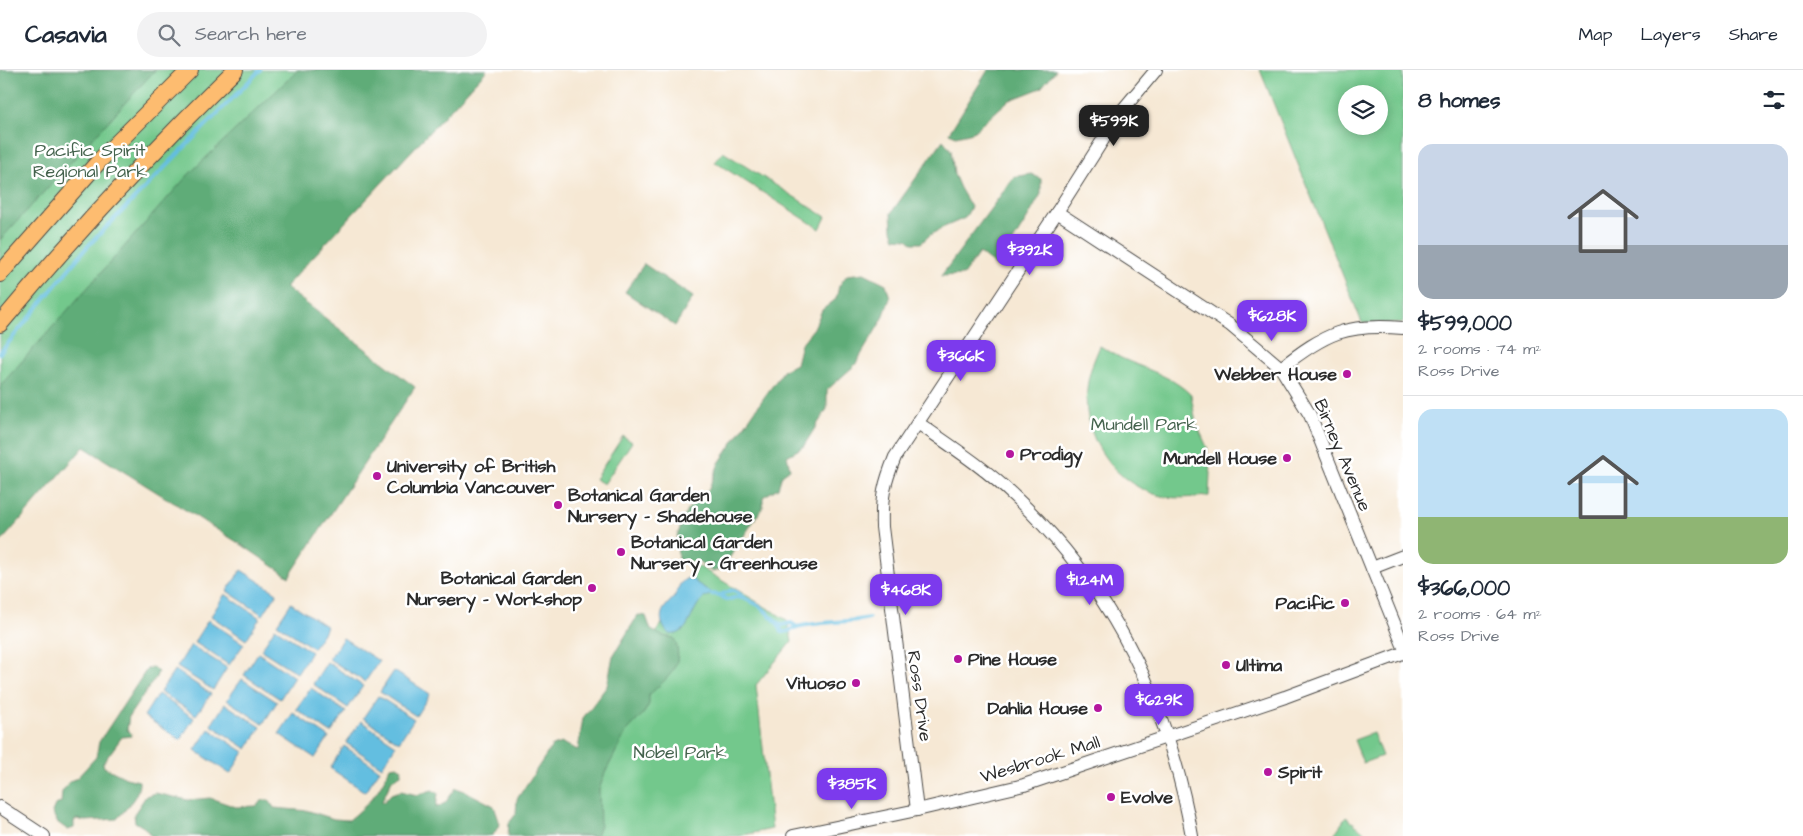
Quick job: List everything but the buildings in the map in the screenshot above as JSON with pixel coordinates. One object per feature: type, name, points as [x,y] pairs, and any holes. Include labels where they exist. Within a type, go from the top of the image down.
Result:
[{"type":"main road","points":[[0,274],[100,160],[190,70]]},
{"type":"main road","points":[[0,324],[130,175],[235,70]]},
{"type":"street","name":"Ross Drive","points":[[917,810],[882,527],[881,506],[884,483],[895,457],[1120,113],[1156,70]]},
{"type":"street","name":"Birney Avenue","points":[[1057,212],[1230,325],[1281,368],[1310,415],[1403,645]]},
{"type":"street","points":[[1281,368],[1314,343],[1332,334],[1366,326],[1403,328]]},
{"type":"street","points":[[918,423],[984,470],[1014,495],[1042,523],[1077,564],[1099,595],[1129,644],[1152,692],[1180,780],[1192,836]]},
{"type":"street","points":[[1372,568],[1403,556]]},
{"type":"street","name":"Wesbrook Mall","points":[[793,836],[1024,785],[1285,698],[1403,653]]},
{"type":"street","points":[[0,807],[44,836]]},
{"type":"green space","name":"Pacific Spirit Regional Park","points":[[0,70],[301,70],[0,386]]},
{"type":"green space","points":[[0,70],[155,70],[0,240]]},
{"type":"green space","points":[[298,70],[487,70],[285,287],[415,387],[289,577],[245,547],[84,447],[0,543],[0,386],[189,174]]},
{"type":"green space","points":[[988,70],[1056,70],[1041,88],[1008,101],[973,132],[956,136],[949,133]]},
{"type":"green space","points":[[1260,70],[1403,70],[1403,323],[1362,323]]},
{"type":"green space","points":[[943,140],[951,150],[954,174],[971,207],[965,218],[942,228],[921,243],[912,243],[907,239],[895,238],[892,230],[891,213]]},
{"type":"green space","points":[[723,152],[826,217],[820,229],[715,162]]},
{"type":"green space","points":[[1031,174],[1041,179],[1041,194],[997,267],[979,253],[963,275],[941,276],[1014,177]]},
{"type":"green space","points":[[644,264],[693,297],[675,326],[625,292]]},
{"type":"green space","points":[[864,273],[886,284],[890,298],[883,318],[855,365],[827,390],[827,409],[803,447],[787,456],[790,469],[782,475],[778,488],[763,497],[763,507],[722,569],[713,572],[699,562],[678,560],[677,536],[687,510],[709,489],[719,463],[784,370],[796,364],[801,344],[814,328],[822,310],[836,299],[839,286],[847,275]]},
{"type":"green space","name":"Mundell Park","points":[[1100,346],[1169,379],[1191,395],[1196,423],[1207,447],[1210,472],[1209,496],[1171,498],[1148,492],[1118,472],[1106,458],[1096,443],[1090,426],[1087,408],[1089,378]]},
{"type":"green space","points":[[623,436],[632,442],[604,484],[595,479]]},
{"type":"green space","name":"Nobel Park","points":[[698,566],[787,620],[792,641],[756,685],[772,829],[739,836],[529,836]]},
{"type":"green space","points":[[638,615],[646,616],[651,630],[663,636],[674,638],[678,656],[673,671],[649,695],[649,704],[644,713],[626,732],[605,773],[599,790],[600,825],[596,836],[508,836],[509,823],[516,814],[517,799],[552,746],[562,743],[578,750],[583,718],[607,686],[613,656]]},
{"type":"green space","points":[[153,667],[158,672],[156,677],[129,716],[127,730],[131,733],[131,736],[122,737],[103,763],[104,767],[126,778],[139,781],[135,797],[117,819],[85,821],[77,819],[74,821],[74,828],[68,830],[57,822],[52,812],[55,805],[61,803],[62,792],[70,781],[77,778],[96,757],[99,742],[147,669]]},
{"type":"green space","points":[[1373,733],[1382,756],[1363,763],[1354,740]]},
{"type":"green space","points":[[397,766],[402,769],[401,774],[392,780],[382,801],[383,803],[391,794],[401,791],[417,795],[432,790],[438,793],[436,808],[445,803],[456,788],[494,806],[500,824],[493,835],[151,836],[145,828],[135,822],[134,814],[146,796],[155,793],[188,800],[210,798],[236,807],[256,806],[263,800],[269,800],[274,808],[309,811],[334,819],[349,820],[373,796],[390,767]]},
{"type":"green space","points":[[1346,817],[1368,835],[1369,836],[1333,836]]},
{"type":"water","points":[[241,570],[277,593],[263,615],[227,591]]},
{"type":"water","points":[[688,578],[711,592],[711,595],[699,603],[683,630],[677,634],[669,634],[662,624],[662,613],[674,597],[680,584]]},
{"type":"water","points":[[225,594],[260,618],[246,640],[211,616]]},
{"type":"water","points":[[291,603],[327,627],[313,648],[277,624]]},
{"type":"water","points":[[208,620],[244,644],[229,665],[194,642]]},
{"type":"water","points":[[275,628],[311,652],[297,673],[261,650]]},
{"type":"water","points":[[343,638],[379,661],[365,682],[329,659]]},
{"type":"water","points":[[191,645],[227,668],[213,690],[177,667]]},
{"type":"water","points":[[258,653],[294,677],[280,699],[244,675]]},
{"type":"water","points":[[327,662],[363,686],[348,708],[313,684]]},
{"type":"water","points":[[175,670],[211,694],[196,715],[160,692]]},
{"type":"water","points":[[394,671],[430,694],[416,716],[380,692]]},
{"type":"water","points":[[242,679],[277,702],[263,724],[227,700]]},
{"type":"water","points":[[311,688],[346,712],[331,733],[296,709]]},
{"type":"water","points":[[158,694],[194,718],[180,740],[144,716]]},
{"type":"water","points":[[378,696],[414,719],[399,742],[363,718]]},
{"type":"water","points":[[225,704],[261,727],[247,749],[211,725]]},
{"type":"water","points":[[293,713],[329,737],[315,758],[279,734]]},
{"type":"water","points":[[361,721],[396,745],[382,767],[346,743]]},
{"type":"water","points":[[209,729],[244,752],[230,774],[195,750]]},
{"type":"water","points":[[344,746],[380,770],[365,792],[330,768]]},
{"type":"waterway","points":[[0,353],[86,248],[260,70]]},
{"type":"waterway","points":[[720,595],[732,590],[744,598]]},
{"type":"waterway","points":[[711,594],[720,595],[727,600],[736,597],[744,598],[760,606],[777,622],[782,632],[806,625],[869,618]]},
{"type":"waterway","points":[[777,623],[783,625],[791,623],[797,627]]},
{"type":"place","name":"Webber House","points":[[1347,374]]},
{"type":"place","name":"Prodigy","points":[[1010,454]]},
{"type":"place","name":"Mundell House","points":[[1287,458]]},
{"type":"place","name":"University of British Columbia Vancouver","points":[[377,476]]},
{"type":"place","name":"Botanical Garden Nursery - Shadehouse","points":[[558,505]]},
{"type":"place","name":"Botanical Garden Nursery - Greenhouse","points":[[621,552]]},
{"type":"place","name":"Botanical Garden Nursery - Workshop","points":[[592,588]]},
{"type":"place","name":"Pacific","points":[[1345,603]]},
{"type":"place","name":"Pine House","points":[[958,659]]},
{"type":"place","name":"Ultima","points":[[1226,665]]},
{"type":"place","name":"Vituoso","points":[[856,683]]},
{"type":"place","name":"Dahlia House","points":[[1098,708]]},
{"type":"place","name":"Spirit","points":[[1268,772]]},
{"type":"place","name":"Evolve","points":[[1111,797]]}]
